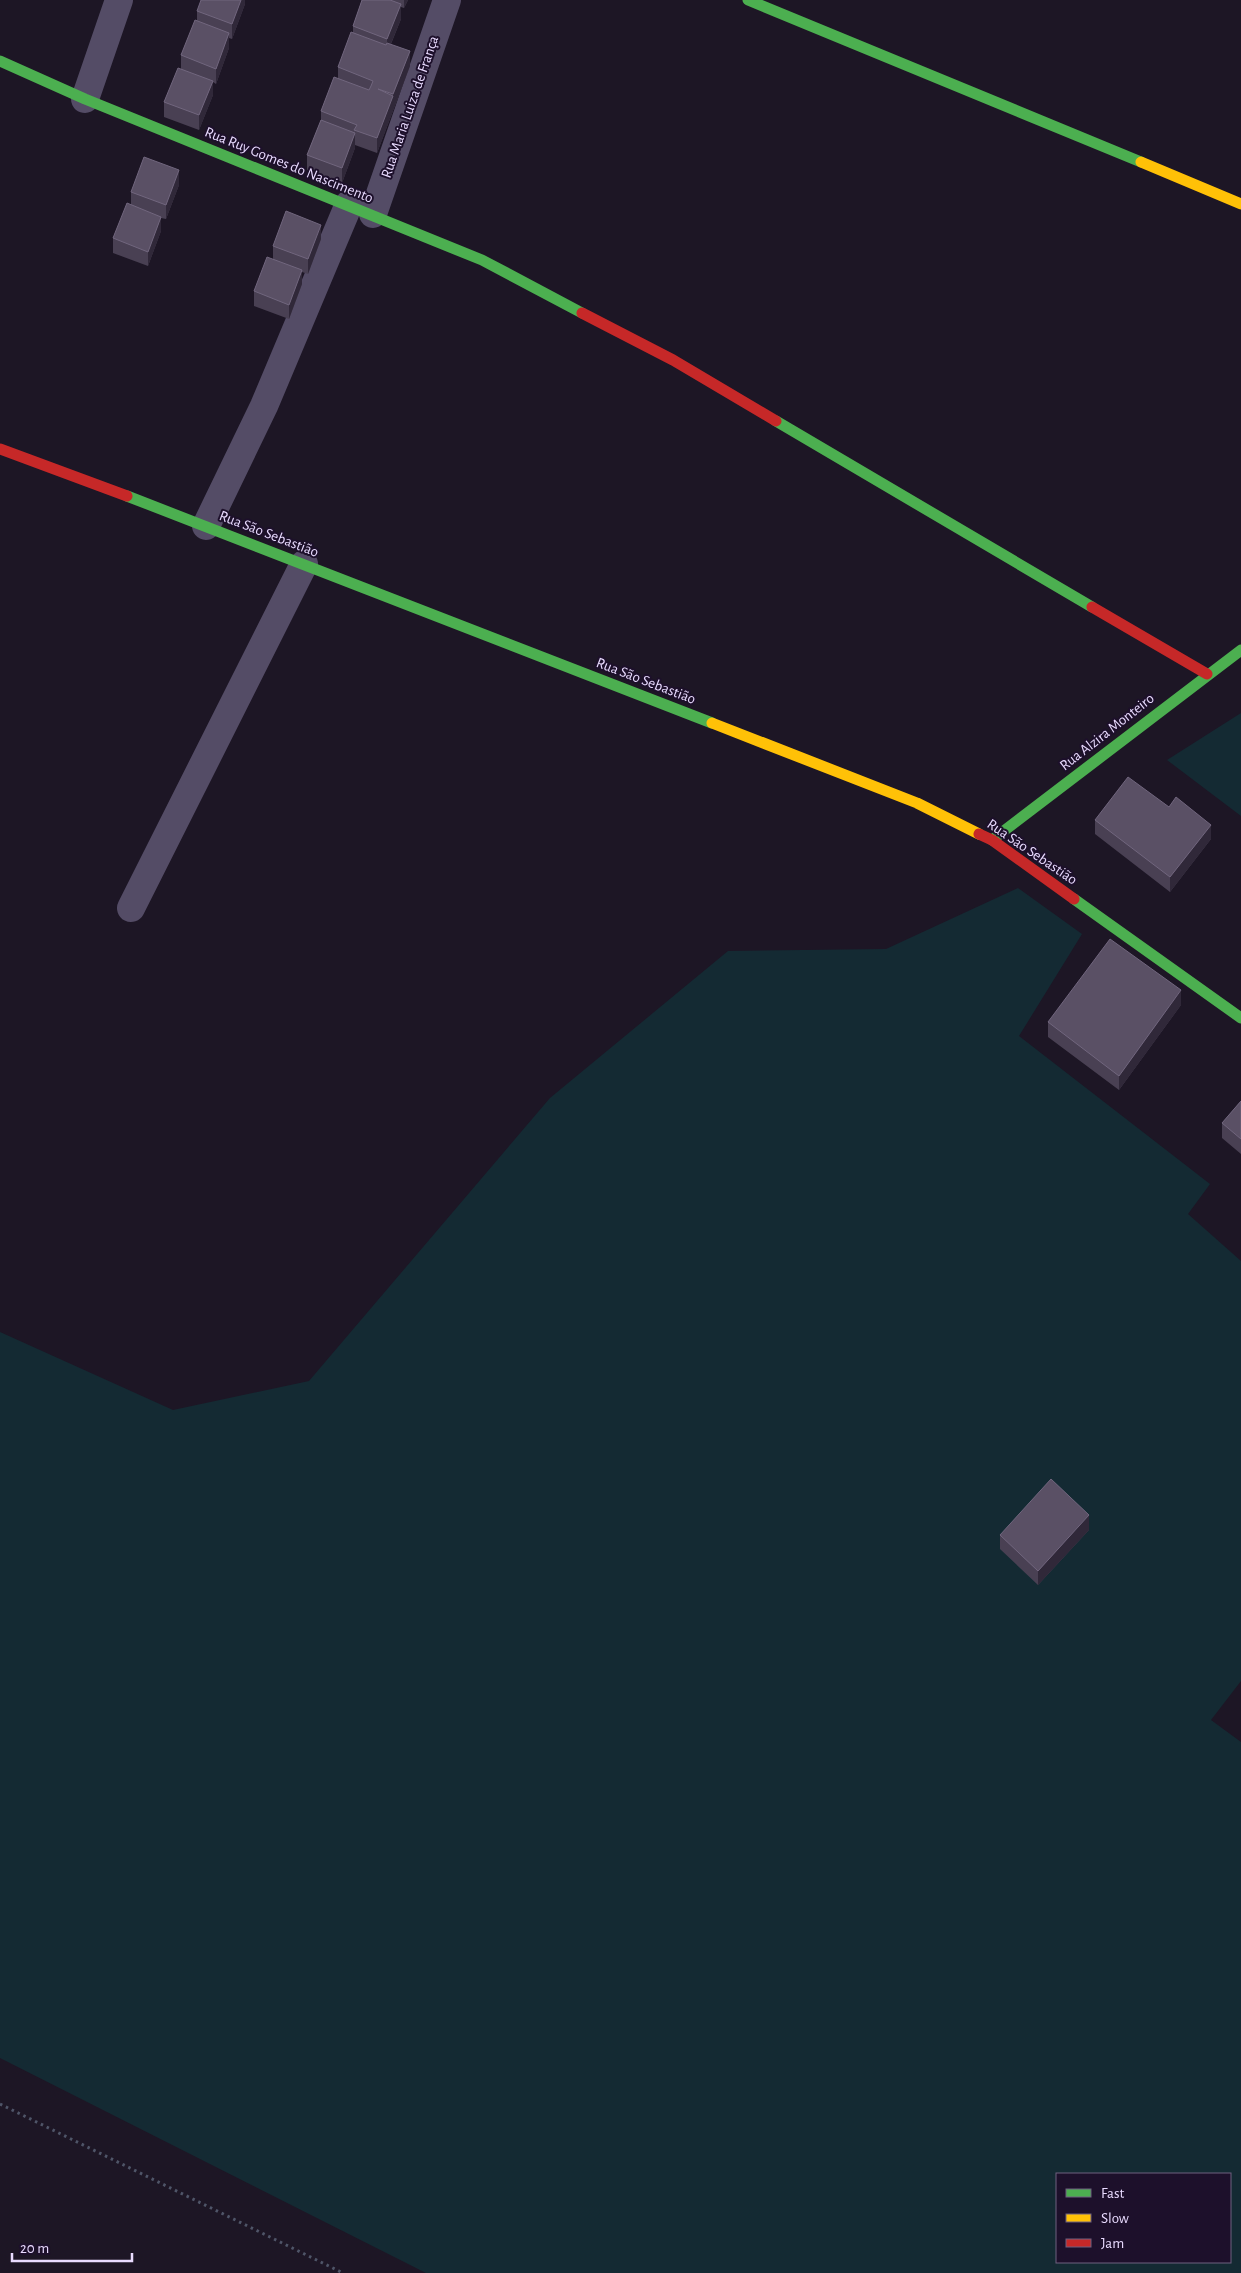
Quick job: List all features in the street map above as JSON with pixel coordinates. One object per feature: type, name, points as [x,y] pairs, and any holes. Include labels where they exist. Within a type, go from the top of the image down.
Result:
[{"type":"street","points":[[85,99],[119,0]]},
{"type":"street","name":"Rua Maria Luiza de França","points":[[206,526],[361,209],[447,0]]},
{"type":"street","points":[[748,0],[1241,204]]},
{"type":"street","name":"Rua Ruy Gomes do Nascimento","points":[[0,61],[85,99],[361,209],[482,260],[673,360],[914,504],[1207,674]]},
{"type":"street","name":"Rua São Sebastião","points":[[0,449],[206,526],[917,803],[992,840],[1241,1018]]},
{"type":"street","points":[[131,908],[304,564]]},
{"type":"street","name":"Rua Alzira Monteiro","points":[[992,840],[1207,674],[1241,650]]},
{"type":"path","points":[[0,2104],[343,2273]]},
{"type":"shaded area","points":[[1241,713],[1241,816],[1167,760]]},
{"type":"shaded area","points":[[1018,888],[1082,934],[1019,1036],[1210,1184],[1188,1214],[1241,1261],[1241,1681],[1211,1720],[1241,1742],[1241,2273],[426,2273],[0,2058],[0,1332],[173,1410],[309,1381],[550,1098],[728,951],[886,949]]},
{"type":"building","points":[[201,0],[241,0],[232,24],[197,11]]},
{"type":"building","points":[[362,0],[390,0],[401,4],[387,39],[353,26]]},
{"type":"building","points":[[195,20],[229,33],[216,69],[181,55]]},
{"type":"building","points":[[351,32],[386,45],[387,43],[410,51],[393,94],[378,89],[393,96],[377,138],[354,130],[357,125],[321,111],[334,77],[369,90],[373,81],[338,67]]},
{"type":"building","points":[[178,68],[213,81],[199,115],[164,102]]},
{"type":"building","points":[[321,120],[355,133],[342,168],[307,155]]},
{"type":"building","points":[[144,157],[179,170],[166,205],[131,192]]},
{"type":"building","points":[[127,203],[161,217],[148,252],[113,238]]},
{"type":"building","points":[[286,211],[321,225],[308,259],[273,246]]},
{"type":"building","points":[[267,257],[302,270],[289,305],[254,291]]},
{"type":"building","points":[[1128,777],[1169,807],[1176,797],[1211,825],[1170,877],[1095,820]]},
{"type":"building","points":[[1110,939],[1181,990],[1119,1076],[1048,1022]]},
{"type":"building","points":[[1241,1101],[1241,1139],[1222,1123]]},
{"type":"building","points":[[1051,1479],[1089,1515],[1038,1571],[1000,1535]]},
{"type":"traffic: fast","points":[[748,0],[1141,162]]},
{"type":"traffic: fast","points":[[0,61],[85,99],[482,260],[582,313]]},
{"type":"traffic: fast","points":[[776,421],[1092,607]]},
{"type":"traffic: fast","points":[[127,496],[712,723]]},
{"type":"traffic: fast","points":[[992,840],[1241,650]]},
{"type":"traffic: fast","points":[[1074,899],[1241,1018]]},
{"type":"traffic: slow","points":[[1141,162],[1241,204]]},
{"type":"traffic: slow","points":[[712,723],[917,803],[979,834]]},
{"type":"traffic: jam","points":[[582,313],[673,360],[776,421]]},
{"type":"traffic: jam","points":[[0,449],[127,496]]},
{"type":"traffic: jam","points":[[1092,607],[1207,674]]},
{"type":"traffic: jam","points":[[979,834],[992,840],[1074,899]]}]
